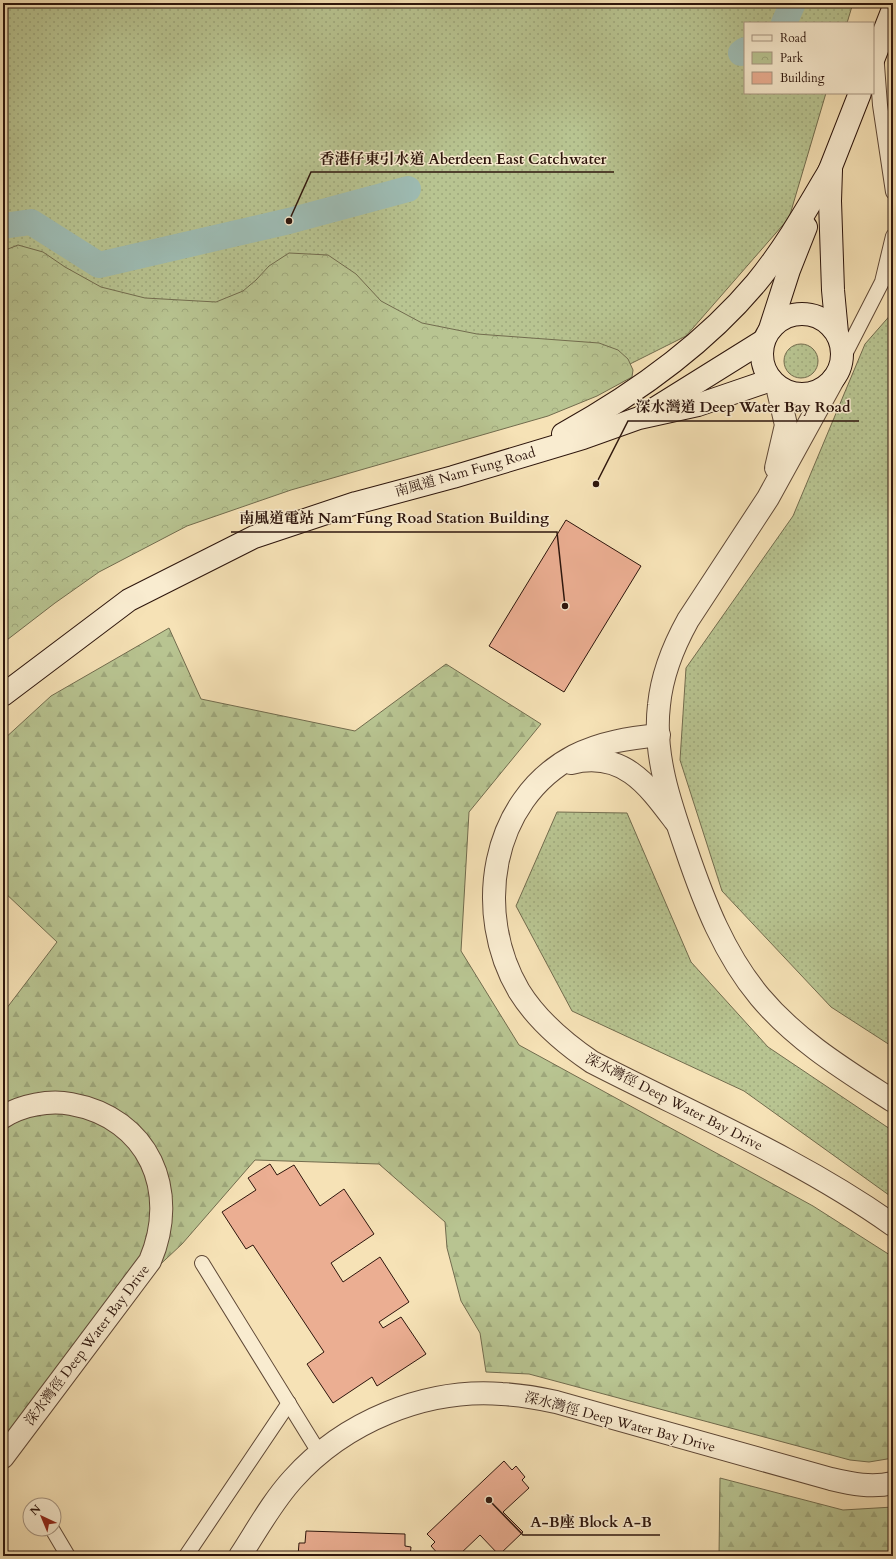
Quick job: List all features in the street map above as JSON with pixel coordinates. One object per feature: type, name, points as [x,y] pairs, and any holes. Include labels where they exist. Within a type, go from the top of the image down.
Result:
[{"type":"street","points":[[875,56],[893,9]]},
{"type":"street","points":[[768,498],[786,425],[774,383],[764,368],[761,355],[789,270],[860,94]]},
{"type":"street","points":[[831,168],[830,201],[833,290],[837,333],[842,348],[837,371],[768,498],[688,620],[678,639],[668,662],[662,683],[659,706],[659,735],[666,786],[677,824],[702,897],[715,925],[741,972],[760,997],[780,1018],[817,1050],[893,1101]]},
{"type":"street","points":[[526,455],[612,407],[668,367],[713,328],[756,283],[796,228],[831,168]]},
{"type":"street","points":[[767,335],[782,319],[804,313],[812,314],[826,322],[837,333]]},
{"type":"street","name":"南風道 Nam Fung Road","points":[[639,418],[767,335]]},
{"type":"street","points":[[774,383],[791,393],[807,393],[822,388],[837,371]]},
{"type":"street","name":"南風道 Nam Fung Road","points":[[3,695],[129,600],[254,537],[356,503],[453,477],[639,418],[698,405],[774,383]]},
{"type":"street","name":"深水灣徑 Deep Water Bay Drive","points":[[659,735],[612,742],[592,747],[556,767],[526,796],[505,831],[499,851],[493,893],[496,932],[501,951],[519,991],[549,1028],[569,1046],[592,1062],[808,1170],[857,1200],[893,1225]]},
{"type":"street","name":"深水灣徑 Deep Water Bay Drive","points":[[556,767],[578,761],[601,761],[618,766],[643,781],[677,824]]},
{"type":"street","name":"深水灣徑 Deep Water Bay Drive","points":[[3,1116],[26,1107],[45,1103],[78,1105],[102,1114],[129,1132],[145,1151],[154,1168],[160,1186],[163,1205],[162,1224],[158,1243],[150,1261],[3,1457]]},
{"type":"street","name":"深水灣徑 Deep Water Bay Drive","points":[[240,1556],[275,1501],[294,1478],[320,1454],[365,1424],[392,1411],[418,1402],[445,1397],[473,1394],[529,1396],[556,1402],[850,1484],[869,1485],[893,1482]]},
{"type":"lane","points":[[875,56],[880,105],[893,192]]},
{"type":"lane","points":[[837,371],[882,282],[893,236]]},
{"type":"lane","points":[[202,1263],[320,1454]]},
{"type":"lane","points":[[186,1556],[289,1403]]},
{"type":"lane","points":[[57,1537],[68,1556]]},
{"type":"green space","points":[[3,3],[853,3],[847,22],[744,22],[744,94],[826,94],[789,218],[686,336],[548,405],[195,515],[3,626]]},
{"type":"green space","points":[[18,245],[43,252],[65,267],[101,287],[145,298],[216,302],[243,291],[269,266],[289,253],[328,255],[356,274],[381,301],[422,323],[477,334],[599,343],[618,350],[628,359],[633,370],[632,377],[597,396],[548,416],[291,490],[187,526],[99,572],[55,603],[3,643],[3,251]]},
{"type":"green space","points":[[893,312],[893,1047],[831,1007],[722,891],[680,760],[686,668],[793,516],[865,344]]},
{"type":"green space","points":[[798,344],[804,344],[808,345],[815,351],[818,361],[817,368],[811,375],[804,378],[798,378],[794,377],[787,371],[784,364],[784,358],[785,354],[791,347]]},
{"type":"green space","points":[[169,628],[201,699],[355,731],[446,664],[541,724],[469,812],[461,951],[519,1045],[813,1206],[893,1257],[893,1458],[869,1462],[850,1460],[529,1374],[486,1372],[480,1333],[461,1301],[447,1248],[445,1222],[379,1164],[255,1160],[182,1244],[133,1290],[3,1440],[3,1013],[57,942],[3,891],[3,740],[51,696]]},
{"type":"green space","points":[[557,812],[627,813],[691,962],[768,1047],[893,1131],[893,1198],[744,1091],[572,1011],[516,906]]},
{"type":"green space","points":[[720,1478],[843,1510],[893,1507],[893,1556],[719,1556]]},
{"type":"building","points":[[566,520],[641,566],[564,692],[489,646]]},
{"type":"building","points":[[3,916],[7,920],[3,924]]},
{"type":"building","points":[[270,1164],[277,1175],[294,1165],[320,1206],[344,1189],[374,1234],[331,1263],[343,1282],[380,1257],[409,1302],[379,1322],[383,1328],[401,1317],[426,1354],[377,1386],[372,1377],[333,1403],[307,1364],[324,1352],[253,1245],[246,1249],[222,1212],[256,1190],[248,1178]]},
{"type":"building","points":[[504,1461],[512,1470],[516,1466],[525,1477],[522,1480],[529,1488],[503,1512],[523,1532],[499,1555],[480,1535],[458,1556],[448,1556],[444,1552],[440,1556],[431,1546],[435,1542],[427,1534]]},
{"type":"building","points":[[306,1531],[405,1534],[405,1546],[411,1547],[410,1556],[298,1556],[299,1543],[305,1543]]},
{"type":"building","points":[[14,1551],[18,1556],[7,1556]]},
{"type":"waterway","points":[[784,22],[793,3]]},
{"type":"waterway","points":[[3,226],[31,222],[99,265],[289,221],[408,189]]},
{"type":"place","name":"香港仔東引水道 Aberdeen East Catchwater","points":[[289,221]]},
{"type":"place","name":"深水灣道 Deep Water Bay Road","points":[[596,484]]},
{"type":"place","name":"南風道電站 Nam Fung Road Station Building","points":[[565,606]]},
{"type":"place","name":"A-B座 Block A-B","points":[[489,1500]]}]
